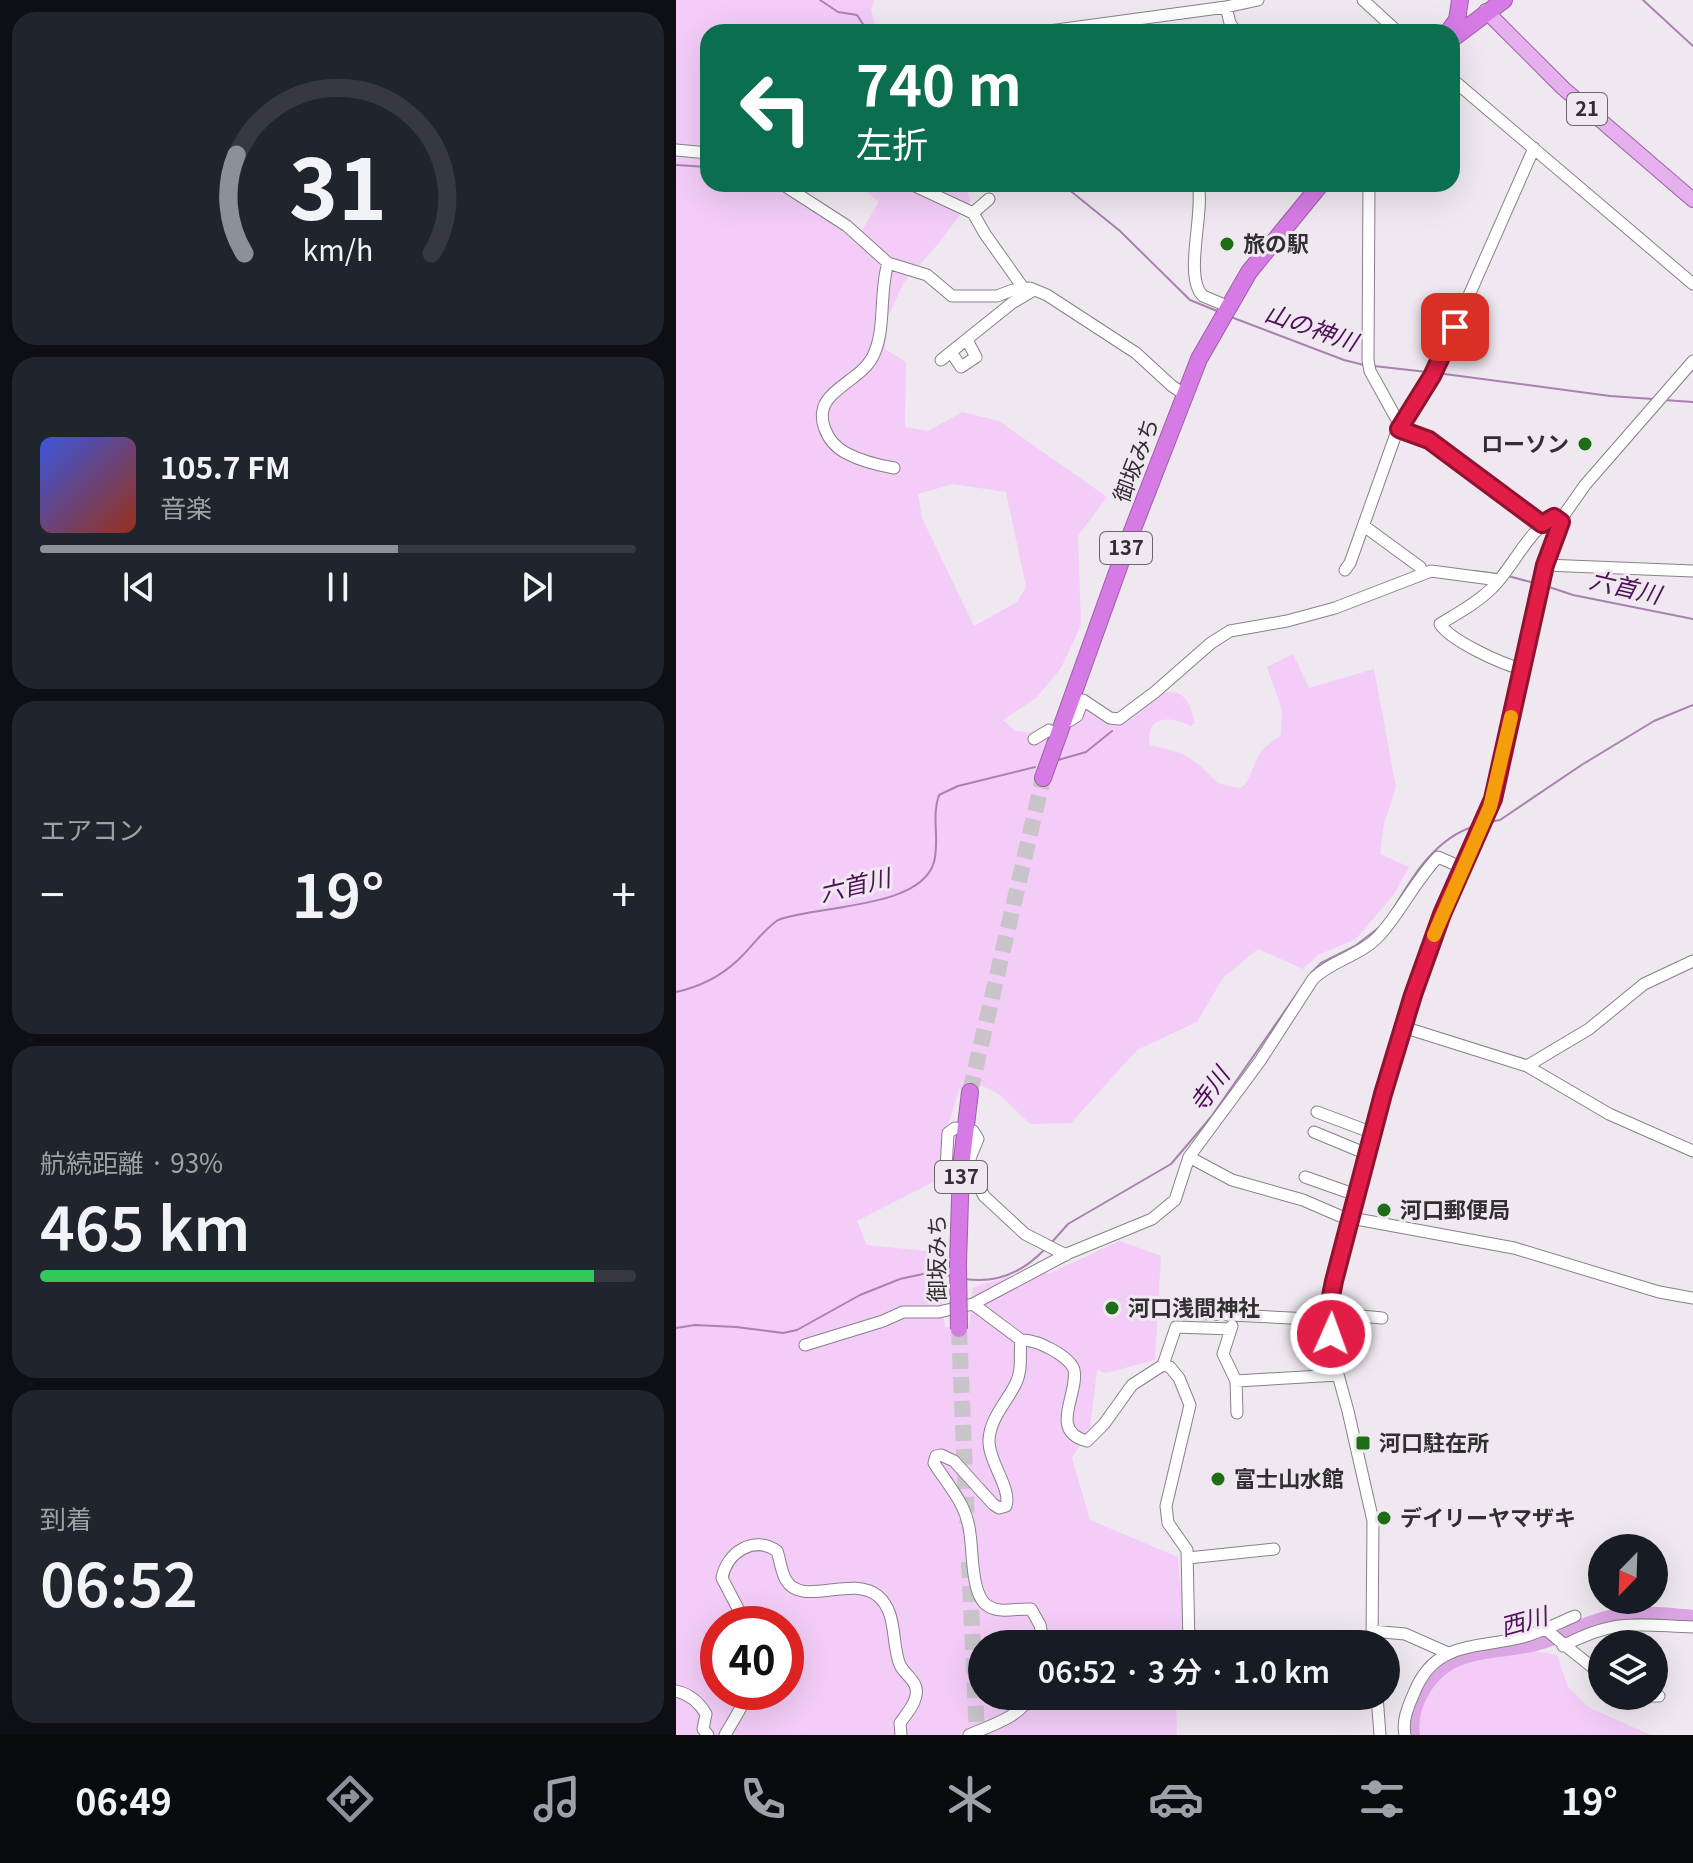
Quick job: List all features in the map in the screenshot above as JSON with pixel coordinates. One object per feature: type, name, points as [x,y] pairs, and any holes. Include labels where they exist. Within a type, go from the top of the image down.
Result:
[{"type":"highway","points":[[1454,24],[1460,0]]},
{"type":"highway","points":[[1460,30],[1482,6],[1504,0]]},
{"type":"highway","name":"御坂みち","points":[[1043,778],[1184,394],[1223,312],[1249,272],[1314,192]]},
{"type":"highway","name":"御坂みち","points":[[959,1329],[957,1228],[970,1092]]},
{"type":"main road","name":"21","points":[[1482,6],[1563,88],[1693,200]]},
{"type":"street","points":[[1124,24],[1258,0]]},
{"type":"street","points":[[1363,0],[1389,24]]},
{"type":"street","points":[[1226,7],[1231,24]]},
{"type":"street","points":[[1460,86],[1693,284]]},
{"type":"street","points":[[1345,570],[1400,428],[1434,370],[1534,148]]},
{"type":"street","points":[[676,150],[700,152]]},
{"type":"street","points":[[794,192],[847,226],[888,263],[927,275],[952,296],[997,296],[1013,290],[1029,289]]},
{"type":"street","points":[[928,192],[973,213],[985,234],[1029,289],[1078,313],[1136,353],[1184,394]]},
{"type":"street","points":[[1200,192],[1195,282],[1203,296],[1223,312]]},
{"type":"street","points":[[1369,192],[1369,365],[1400,428],[1429,440],[1542,524]]},
{"type":"street","points":[[973,213],[989,199]]},
{"type":"street","points":[[888,263],[883,279],[878,345],[872,359],[828,399],[822,413],[822,424],[843,452],[875,465],[894,468]]},
{"type":"street","points":[[967,340],[976,357],[961,367],[946,356],[1029,289]]},
{"type":"street","points":[[1372,1630],[1373,1521],[1332,1353],[1330,1317],[1350,1218],[1403,1027],[1429,949],[1483,825],[1499,776],[1545,565],[1561,522],[1585,485],[1693,361]]},
{"type":"street","points":[[1521,669],[1484,654],[1445,631],[1440,624],[1472,604],[1499,580],[1542,524],[1554,517],[1561,522]]},
{"type":"street","points":[[1364,526],[1420,567],[1423,573]]},
{"type":"street","points":[[1545,565],[1693,571]]},
{"type":"street","points":[[1069,721],[1077,716],[1083,700],[1110,718],[1119,719],[1224,634],[1335,608],[1423,573],[1435,571],[1499,580]]},
{"type":"street","points":[[1034,739],[1049,730]]},
{"type":"street","points":[[805,1345],[903,1312],[939,1312],[973,1304],[1066,1255],[1152,1219],[1175,1200],[1189,1157],[1260,1061],[1313,979],[1321,971],[1375,940],[1421,875],[1438,857],[1463,868]]},
{"type":"street","points":[[1527,1066],[1589,1029],[1644,984],[1693,961]]},
{"type":"street","points":[[1403,1027],[1527,1066],[1609,1114],[1693,1151]]},
{"type":"street","points":[[1317,1112],[1373,1133]]},
{"type":"street","points":[[946,1169],[948,1133],[955,1128],[965,1128],[976,1134],[978,1139],[970,1158],[972,1172],[984,1196],[1025,1234],[1066,1255]]},
{"type":"street","points":[[1314,1132],[1367,1154]]},
{"type":"street","points":[[1189,1157],[1232,1180],[1303,1200],[1350,1218],[1514,1248],[1659,1292],[1693,1298]]},
{"type":"street","points":[[1305,1177],[1356,1195]]},
{"type":"street","points":[[973,1304],[1021,1340],[1038,1343],[1058,1353],[1073,1366],[1075,1373],[1067,1412],[1069,1426],[1079,1439],[1087,1441],[1132,1385],[1163,1365],[1176,1327],[1231,1329]]},
{"type":"street","points":[[1170,1312],[1382,1318]]},
{"type":"street","points":[[1237,1413],[1236,1381],[1223,1354],[1231,1329],[1245,1316]]},
{"type":"street","points":[[1021,1340],[1022,1358],[1017,1382],[991,1425],[989,1441],[992,1460],[1008,1498],[1006,1506],[999,1508],[993,1504],[954,1461],[941,1455],[936,1456],[934,1463],[958,1495],[966,1513],[979,1595],[987,1606],[999,1610],[1031,1609],[1041,1630]]},
{"type":"street","points":[[1163,1365],[1170,1367],[1179,1378],[1190,1405],[1166,1506],[1168,1523],[1186,1546],[1189,1630]]},
{"type":"street","points":[[1236,1381],[1338,1375]]},
{"type":"street","points":[[737,1606],[722,1578],[726,1563],[746,1545],[761,1544],[777,1551],[786,1580],[804,1592],[858,1586],[875,1594],[890,1616],[900,1665],[916,1686],[916,1699],[900,1723],[901,1735]]},
{"type":"street","points":[[1188,1558],[1274,1549]]},
{"type":"street","points":[[1405,1735],[1406,1712],[1416,1688],[1435,1661],[1459,1647],[1523,1637],[1548,1630],[1575,1616]]},
{"type":"street","points":[[1561,1644],[1611,1626],[1693,1627]]},
{"type":"street","points":[[1548,1630],[1588,1663]]},
{"type":"street","points":[[1400,1635],[1448,1653]]},
{"type":"street","points":[[676,1691],[685,1693],[700,1704],[706,1714],[703,1729],[708,1735]]},
{"type":"street","points":[[725,1735],[740,1710]]},
{"type":"street","points":[[969,1735],[1000,1722],[1018,1710]]},
{"type":"street","points":[[1378,1710],[1380,1735]]},
{"type":"shaded area","points":[[676,0],[875,0],[871,9],[875,24],[700,24],[700,192],[785,192],[808,209],[829,210],[862,230],[879,202],[867,192],[968,192],[971,200],[939,243],[904,282],[886,321],[885,349],[906,362],[905,427],[928,431],[962,412],[999,421],[1107,497],[1078,536],[1081,625],[1061,668],[1036,698],[1003,720],[1015,731],[1050,735],[1036,776],[1069,725],[1084,708],[1111,724],[1120,725],[1152,699],[1172,692],[1181,695],[1189,705],[1195,723],[1191,726],[1176,720],[1161,720],[1151,728],[1150,745],[1187,757],[1216,781],[1241,788],[1261,752],[1281,735],[1282,710],[1267,667],[1293,654],[1309,688],[1374,669],[1396,787],[1384,824],[1380,854],[1409,867],[1394,894],[1356,939],[1318,955],[1303,969],[1258,949],[1223,978],[1197,1022],[1137,1050],[1071,1123],[1030,1124],[999,1094],[978,1084],[959,1089],[937,1180],[857,1221],[867,1245],[927,1251],[941,1295],[945,1327],[969,1327],[973,1287],[1020,1274],[1050,1273],[1120,1241],[1161,1256],[1155,1360],[1106,1373],[1097,1370],[1090,1428],[1072,1458],[1090,1520],[1178,1557],[1185,1630],[968,1630],[968,1710],[1176,1710],[1177,1735],[676,1735]],"holes":[[[953,484],[1006,492],[1026,587],[1017,602],[974,626],[922,518],[918,494]]]},
{"type":"shaded area","points":[[1501,1645],[1557,1655],[1568,1687],[1588,1706],[1588,1710],[1595,1710],[1651,1735],[1416,1735],[1422,1694],[1447,1658]]},
{"type":"waterway","points":[[820,0],[838,12],[857,15],[863,24]]},
{"type":"waterway","points":[[1643,0],[1693,46]]},
{"type":"waterway","name":"山の神川","points":[[676,165],[700,166]]},
{"type":"waterway","name":"山の神川","points":[[1072,192],[1120,231],[1190,300],[1217,311]]},
{"type":"waterway","name":"山の神川","points":[[1231,317],[1364,365]]},
{"type":"waterway","name":"山の神川","points":[[1374,366],[1427,372]]},
{"type":"waterway","name":"山の神川","points":[[1437,373],[1653,399]]},
{"type":"waterway","name":"山の神川","points":[[1664,400],[1693,402]]},
{"type":"waterway","name":"六首川","points":[[1474,571],[1498,574]]},
{"type":"waterway","name":"六首川","points":[[1508,576],[1534,583]]},
{"type":"waterway","name":"六首川","points":[[1549,587],[1573,595],[1693,619]]},
{"type":"waterway","name":"寺川","points":[[1489,822],[1500,820],[1654,721],[1693,705]]},
{"type":"waterway","name":"六首川","points":[[1058,760],[1086,752],[1112,731]]},
{"type":"waterway","name":"六首川","points":[[676,992],[717,976],[738,960],[778,920],[866,903],[910,889],[925,877],[934,862],[939,795],[958,786],[1035,767]]},
{"type":"waterway","name":"寺川","points":[[1392,911],[1436,849],[1475,826]]},
{"type":"waterway","name":"寺川","points":[[1311,973],[1321,963],[1355,946],[1381,926]]},
{"type":"waterway","name":"寺川","points":[[1052,1242],[1068,1224],[1171,1164],[1211,1117],[1305,982]]},
{"type":"waterway","name":"寺川","points":[[965,1279],[999,1278],[1028,1264],[1045,1249]]},
{"type":"waterway","name":"寺川","points":[[676,1328],[695,1325],[783,1333],[797,1330],[860,1295],[900,1279],[932,1272],[951,1276]]},
{"type":"waterway","name":"西川","points":[[1413,1735],[1412,1724],[1421,1694],[1432,1678],[1458,1659],[1539,1643],[1613,1616],[1647,1614],[1693,1617]]},
{"type":"tunnel","points":[[970,1092],[1043,778]]},
{"type":"tunnel","points":[[959,1329],[967,1523]]},
{"type":"tunnel","points":[[969,1562],[977,1735]]},
{"type":"slow traffic","points":[[1434,935],[1486,820],[1511,717]]},
{"type":"place","name":"旅の駅","points":[[1227,244]]},
{"type":"place","name":"ローソン","points":[[1585,444]]},
{"type":"place","name":"河口郵便局","points":[[1384,1210]]},
{"type":"place","name":"河口浅間神社","points":[[1112,1308]]},
{"type":"place","name":"河口駐在所","points":[[1363,1443]]},
{"type":"place","name":"富士山水館","points":[[1218,1479]]},
{"type":"place","name":"デイリーヤマザキ","points":[[1384,1518]]},
{"type":"route","points":[[1331,1334],[1329,1306],[1334,1281],[1388,1078],[1429,949],[1486,820],[1499,776],[1545,565],[1561,522],[1554,517],[1542,524],[1429,440],[1399,429],[1432,376],[1455,327]]}]
